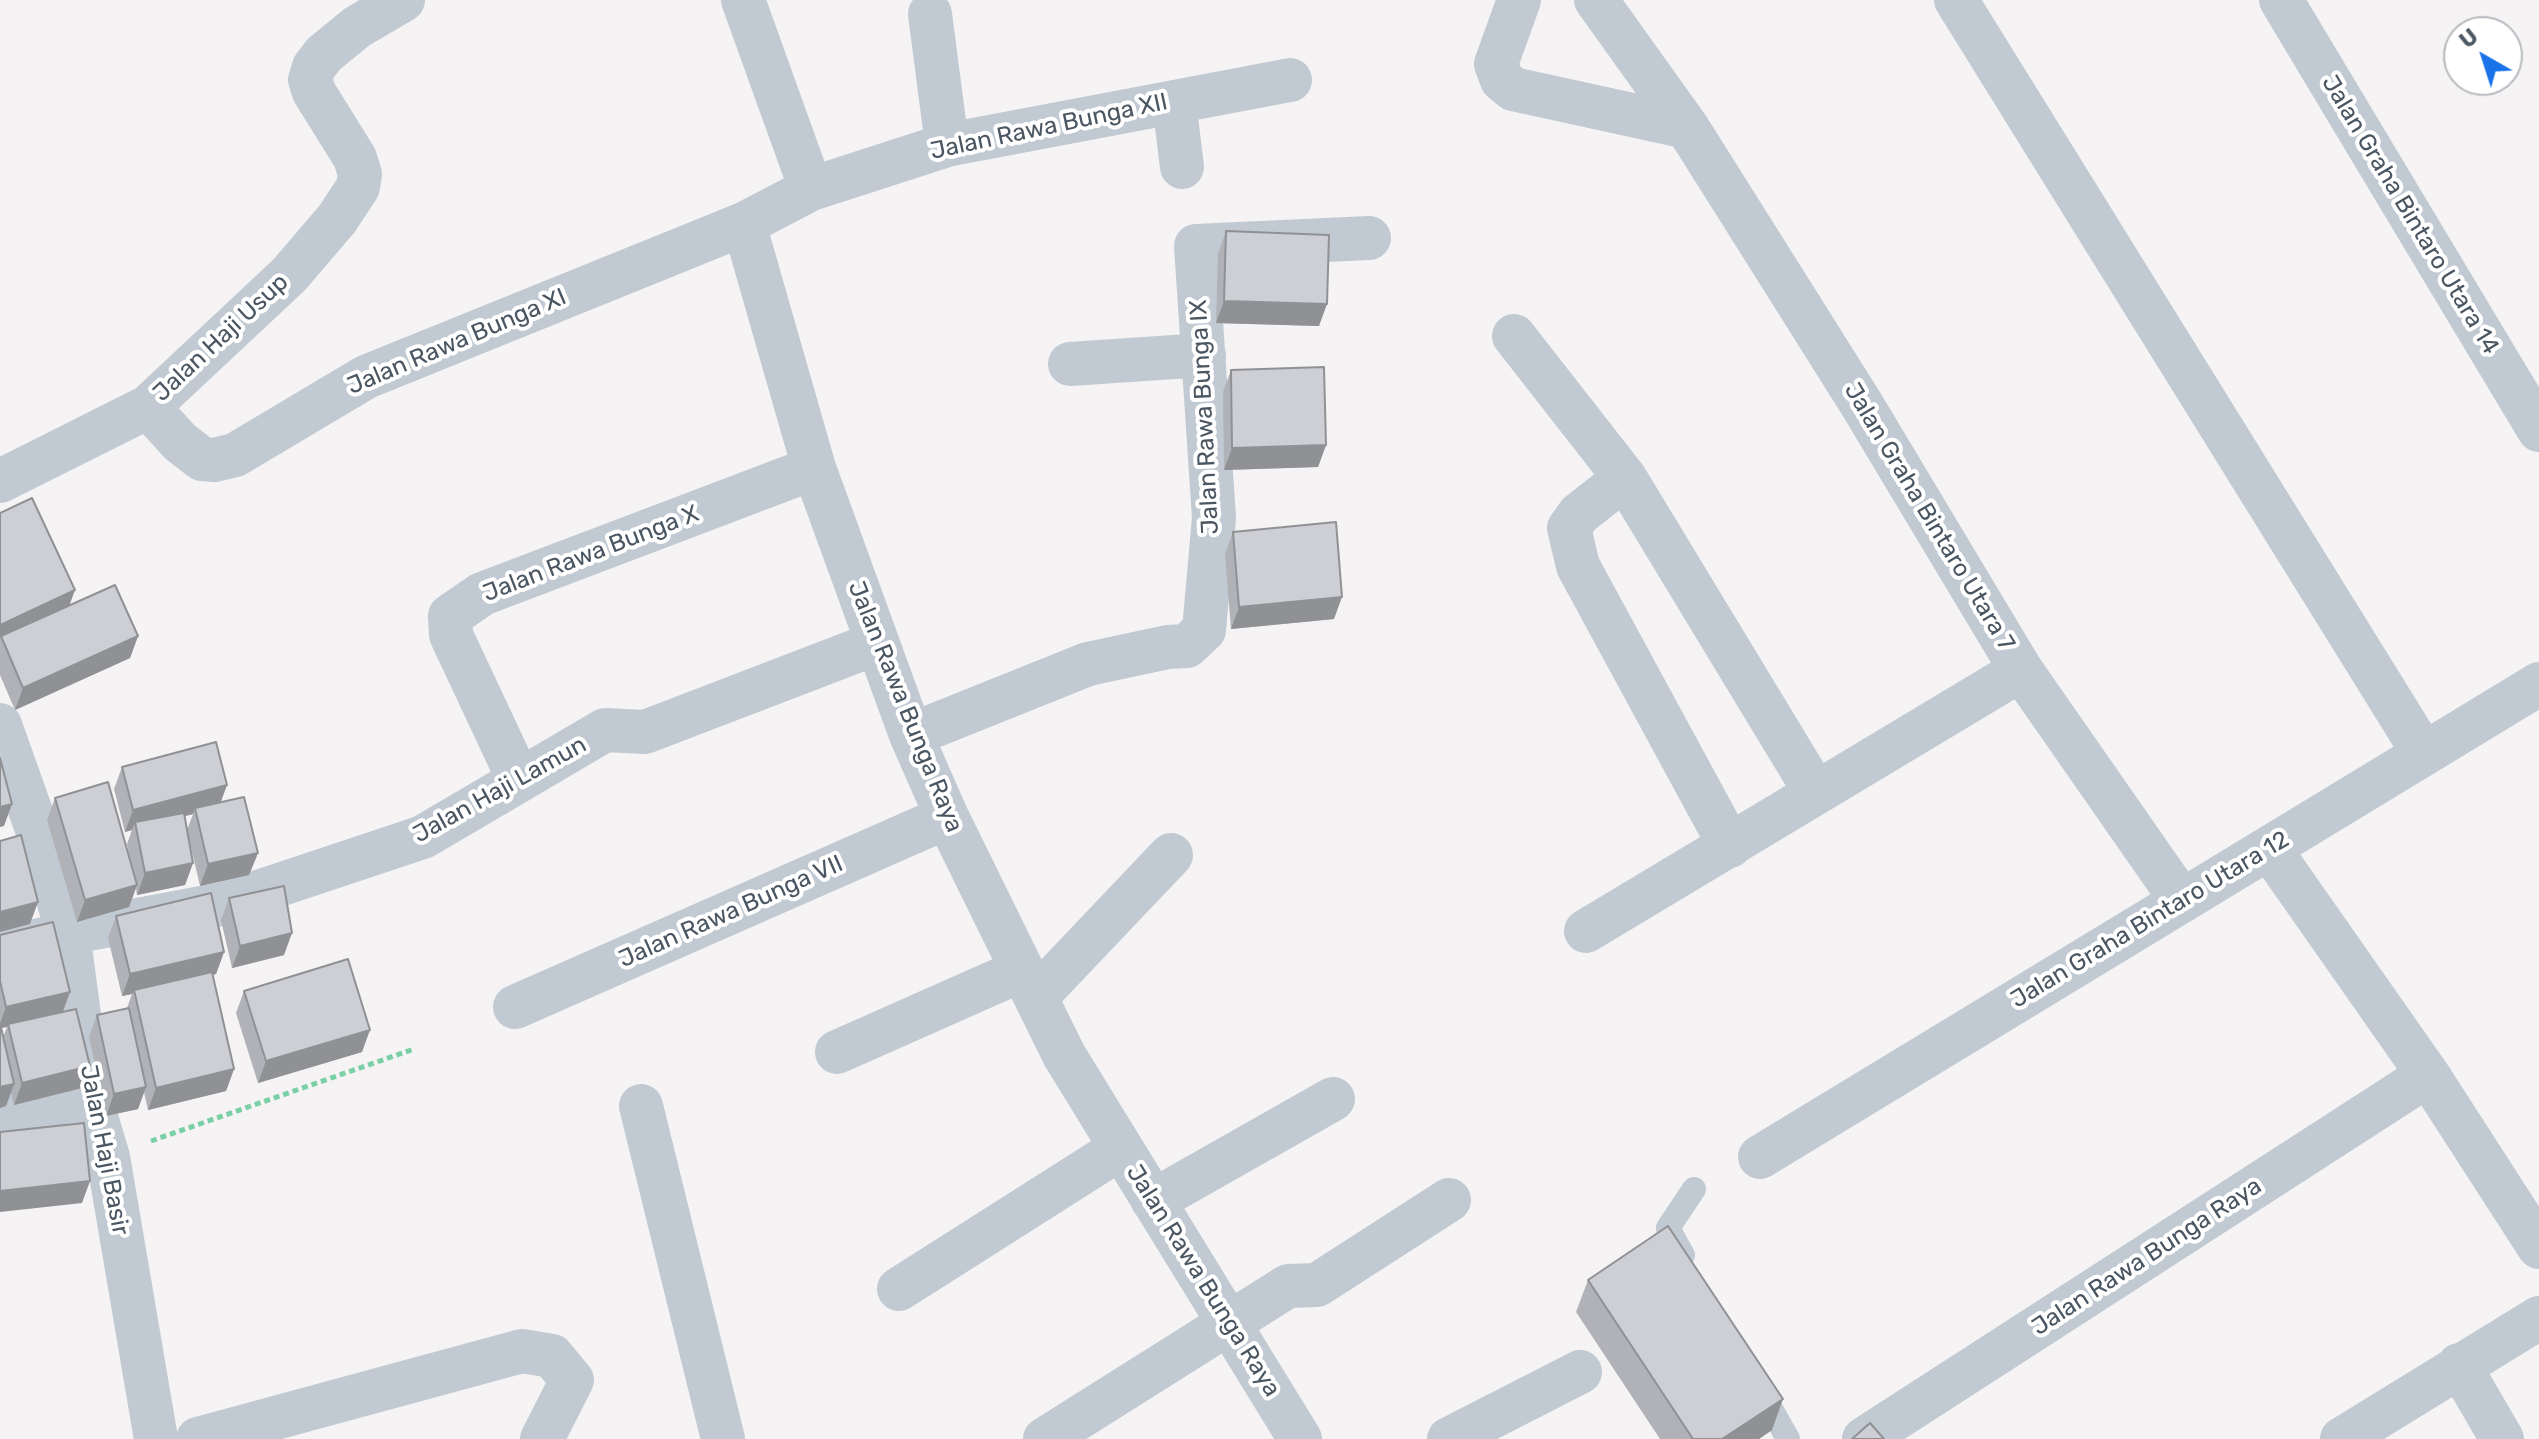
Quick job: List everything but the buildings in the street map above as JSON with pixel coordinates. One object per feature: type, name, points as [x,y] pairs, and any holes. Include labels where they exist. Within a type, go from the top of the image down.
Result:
[{"type":"street","name":"Jalan Haji Usup","points":[[0,481],[148,407],[289,275],[337,219],[358,187],[360,174],[355,158],[314,92],[310,80],[314,67],[324,54],[357,27],[403,0]]},
{"type":"street","points":[[743,0],[811,189],[744,224]]},
{"type":"street","points":[[1519,0],[1496,64],[1502,80],[1513,89],[1687,127]]},
{"type":"street","name":"Jalan Graha Bintaro Utara 7","points":[[1596,0],[1687,127],[1862,405],[2021,670],[2182,901]]},
{"type":"street","points":[[1956,0],[2424,754]]},
{"type":"street","name":"Jalan Graha Bintaro Utara 14","points":[[2281,0],[2539,430]]},
{"type":"street","points":[[930,14],[947,145]]},
{"type":"street","name":"Jalan Rawa Bunga XII","points":[[811,189],[947,145],[1290,80]]},
{"type":"street","points":[[1174,102],[1182,167]]},
{"type":"street","name":"Jalan Rawa Bunga XI","points":[[148,407],[180,442],[202,459],[214,460],[235,455],[366,377],[744,224]]},
{"type":"street","name":"Jalan Rawa Bunga Raya","points":[[744,224],[814,468],[911,735],[947,817],[1064,1055],[1300,1439]]},
{"type":"street","name":"Jalan Rawa Bunga IX","points":[[911,735],[1088,664],[1168,647],[1187,646],[1204,630],[1214,518],[1196,246],[1369,238]]},
{"type":"street","points":[[1514,336],[1625,478],[1816,793]]},
{"type":"street","points":[[1070,364],[1204,355]]},
{"type":"street","name":"Jalan Rawa Bunga X","points":[[519,780],[451,635],[450,616],[482,594],[814,468]]},
{"type":"street","points":[[1625,478],[1579,514],[1569,528],[1578,566],[1730,846]]},
{"type":"street","name":"Jalan Haji Lamun","points":[[0,950],[68,933],[222,904],[423,837],[605,730],[645,732],[877,643]]},
{"type":"street","points":[[1586,931],[2021,670]]},
{"type":"street","name":"Jalan Graha Bintaro Utara 12","points":[[1760,1157],[2539,684]]},
{"type":"street","name":"Jalan Haji Basir","points":[[0,725],[19,837],[68,933],[90,1097],[108,1157],[156,1439]]},
{"type":"street","name":"Jalan Rawa Bunga VII","points":[[515,1007],[947,817]]},
{"type":"street","points":[[2269,848],[2428,1075],[2539,1247]]},
{"type":"street","points":[[837,1052],[1029,984],[1171,855]]},
{"type":"street","name":"Jalan Rawa Bunga Raya","points":[[1871,1437],[2428,1075]]},
{"type":"street","points":[[0,1116],[90,1097]]},
{"type":"street","points":[[1153,1201],[1333,1099]]},
{"type":"street","points":[[641,1106],[723,1439]]},
{"type":"street","points":[[899,1289],[1121,1148]]},
{"type":"street","points":[[1045,1439],[1288,1286],[1317,1285],[1449,1200]]},
{"type":"street","points":[[2342,1439],[2539,1318]]},
{"type":"street","points":[[198,1439],[522,1351],[552,1356],[572,1380],[542,1439]]},
{"type":"street","points":[[2459,1365],[2502,1439]]},
{"type":"street","points":[[1449,1439],[1580,1372]]},
{"type":"lane","points":[[1694,1189],[1668,1228],[1698,1281]]},
{"type":"lane","points":[[1750,1373],[1788,1439]]},
{"type":"path","points":[[108,1157],[414,1049]]}]
